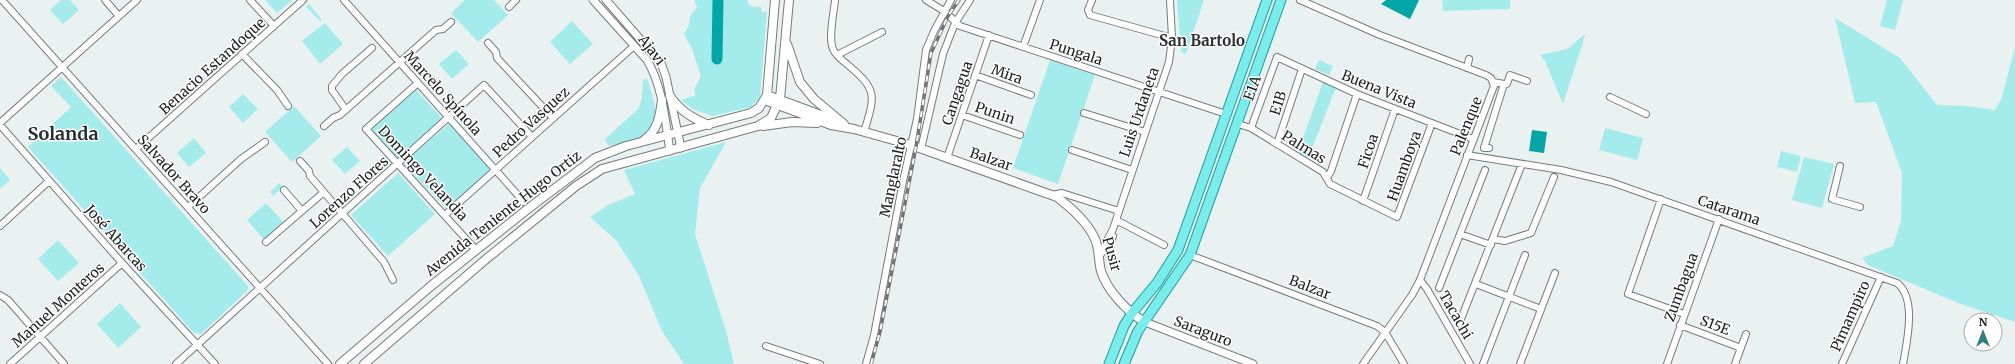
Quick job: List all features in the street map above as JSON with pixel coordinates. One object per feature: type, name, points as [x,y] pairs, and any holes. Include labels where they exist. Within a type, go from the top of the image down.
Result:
[{"type":"main road","points":[[766,98],[775,0]]},
{"type":"main road","points":[[779,102],[789,0]]},
{"type":"main road","points":[[1109,364],[1117,342],[1132,313],[1157,283],[1178,250],[1267,0]]},
{"type":"main road","points":[[1124,364],[1133,341],[1144,322],[1190,255],[1281,0]]},
{"type":"main road","points":[[786,40],[800,82],[814,98],[844,124]]},
{"type":"main road","points":[[670,96],[685,114],[709,125]]},
{"type":"main road","name":"Balzar","points":[[766,98],[844,124],[854,129]]},
{"type":"main road","name":"Avenida Teniente Hugo Ortiz","points":[[340,364],[476,250],[594,158],[640,143],[751,113],[760,108],[766,98]]},
{"type":"main road","points":[[640,143],[651,134],[656,126],[662,100]]},
{"type":"main road","name":"Balzar","points":[[779,102],[831,125],[854,129],[912,145],[1052,195]]},
{"type":"main road","name":"Avenida Teniente Hugo Ortiz","points":[[364,364],[485,260],[576,186],[602,169],[758,126],[771,118],[779,102]]},
{"type":"main road","points":[[758,126],[792,122],[831,125]]},
{"type":"main road","name":"Pusir","points":[[1052,195],[1069,206],[1091,232],[1099,252],[1101,270],[1107,284],[1114,294],[1132,313],[1144,322]]},
{"type":"street","name":"Salvador Bravo","points":[[2,0],[328,364]]},
{"type":"street","points":[[105,0],[119,16]]},
{"type":"street","points":[[0,124],[137,0]]},
{"type":"street","points":[[250,0],[274,26]]},
{"type":"street","name":"Benacio Estandoque","points":[[136,149],[304,0]]},
{"type":"street","name":"Marcelo Spínola","points":[[344,0],[524,202]]},
{"type":"street","points":[[509,7],[516,0]]},
{"type":"street","name":"Ajavi","points":[[593,0],[647,60],[660,90],[670,151]]},
{"type":"street","name":"Ajavi","points":[[606,0],[661,63],[670,96],[681,148]]},
{"type":"street","points":[[835,0],[831,41],[832,48],[837,55],[865,79],[870,89],[872,100],[864,132]]},
{"type":"street","name":"Pungala","points":[[926,0],[944,11],[955,23],[989,36],[1226,114]]},
{"type":"street","name":"Manglaralto","points":[[866,364],[874,335],[917,119],[926,50],[944,11],[951,0]]},
{"type":"street","name":"Manglaralto","points":[[921,149],[943,54],[955,23],[970,0]]},
{"type":"street","points":[[1023,47],[1039,0]]},
{"type":"street","points":[[1092,0],[1088,10],[1090,14],[1172,38]]},
{"type":"street","name":"Luis Urdaneta","points":[[1099,252],[1103,248],[1113,229],[1169,62],[1172,38],[1170,0]]},
{"type":"street","name":"Palenque","points":[[1300,0],[1380,35],[1486,75],[1493,82],[1494,90],[1473,139],[1420,280],[1412,295],[1363,364]]},
{"type":"street","points":[[324,126],[346,110],[436,30],[443,29],[451,22]]},
{"type":"street","points":[[837,55],[882,32]]},
{"type":"street","name":"Cangagua","points":[[947,158],[989,36]]},
{"type":"street","points":[[346,110],[332,90],[332,86],[342,74],[380,40]]},
{"type":"street","points":[[488,43],[496,52],[497,58],[553,118]]},
{"type":"street","name":"Pedro Vasquez","points":[[445,215],[634,46]]},
{"type":"street","points":[[242,54],[278,90],[288,106]]},
{"type":"street","name":"Buena Vista","points":[[1277,57],[1357,94],[1473,139]]},
{"type":"street","name":"E1A","points":[[1251,128],[1277,57]]},
{"type":"street","points":[[1467,68],[1469,59]]},
{"type":"street","name":"E1B","points":[[1277,144],[1302,69]]},
{"type":"street","name":"Mira","points":[[975,75],[1032,95]]},
{"type":"street","points":[[1489,148],[1484,148],[1504,84],[1506,84],[1510,75],[1527,81]]},
{"type":"street","points":[[1493,82],[1504,84]]},
{"type":"street","name":"Domingo Velandia","points":[[418,83],[366,129],[476,250]]},
{"type":"street","name":"Lorenzo Flores","points":[[176,364],[399,164],[484,85],[532,137]]},
{"type":"street","points":[[1327,178],[1331,171],[1357,94]]},
{"type":"street","points":[[1610,97],[1646,114]]},
{"type":"street","name":"Ficoa","points":[[1363,201],[1395,109]]},
{"type":"street","points":[[1084,113],[1145,132]]},
{"type":"street","name":"Punin","points":[[962,115],[1020,135]]},
{"type":"street","name":"Huamboya","points":[[1397,217],[1432,123]]},
{"type":"street","name":"José Abarcas","points":[[0,124],[122,263],[215,364]]},
{"type":"street","name":"Palmas","points":[[1238,124],[1251,128],[1323,172],[1330,184],[1397,217]]},
{"type":"street","points":[[188,207],[241,159],[265,142]]},
{"type":"street","points":[[1072,150],[1132,170]]},
{"type":"street","name":"Catarama","points":[[1467,155],[1586,175],[1661,199],[1897,283],[1903,287],[1907,295],[1909,308],[1903,364]]},
{"type":"street","points":[[300,161],[309,170],[310,176],[384,262],[393,280]]},
{"type":"street","points":[[1459,324],[1522,164]]},
{"type":"street","points":[[1840,166],[1832,199],[1860,207]]},
{"type":"street","points":[[1439,288],[1485,170]]},
{"type":"street","points":[[1460,234],[1492,242],[1505,241],[1531,233],[1554,177]]},
{"type":"street","points":[[0,226],[49,181]]},
{"type":"street","points":[[284,190],[302,211]]},
{"type":"street","points":[[266,242],[324,192]]},
{"type":"street","name":"Balzar","points":[[1052,195],[1062,193],[1119,211]]},
{"type":"street","points":[[1661,199],[1628,294],[1684,314]]},
{"type":"street","name":"Zumbagua","points":[[1667,363],[1718,219]]},
{"type":"street","points":[[1116,220],[1164,245]]},
{"type":"street","name":"Balzar","points":[[1190,255],[1377,326],[1385,332]]},
{"type":"street","points":[[1483,364],[1525,255]]},
{"type":"street","name":"Manuel Monteros","points":[[10,364],[122,263]]},
{"type":"street","points":[[1520,364],[1555,273]]},
{"type":"street","name":"Pimampiro","points":[[1842,364],[1881,277]]},
{"type":"street","name":"Tacachi","points":[[1420,280],[1427,289],[1470,364]]},
{"type":"street","points":[[1476,284],[1541,309]]},
{"type":"street","points":[[0,295],[8,300],[64,364]]},
{"type":"street","name":"Saraguro","points":[[1144,322],[1252,364]]},
{"type":"street","name":"S15E","points":[[1680,325],[1741,348]]},
{"type":"street","points":[[1385,332],[1404,364]]},
{"type":"street","points":[[1735,364],[1746,334]]},
{"type":"street","points":[[766,346],[820,364]]},
{"type":"street","points":[[1667,363],[1675,364]]},
{"type":"shaded area","points":[[61,0],[70,0],[79,10],[63,24],[50,10]]},
{"type":"shaded area","points":[[265,0],[292,0],[277,13]]},
{"type":"shaded area","points":[[465,0],[494,0],[508,15],[478,42],[451,13]]},
{"type":"shaded area","points":[[694,0],[747,0],[750,6],[761,7],[762,12],[767,12],[760,97],[751,107],[713,116],[694,110],[681,100],[696,95],[694,90],[701,76],[692,49],[684,34],[689,25],[690,16],[697,7]]},
{"type":"shaded area","points":[[1177,0],[1204,0],[1186,54],[1181,52]]},
{"type":"shaded area","points":[[1386,0],[1419,0],[1410,19],[1381,4]]},
{"type":"shaded area","points":[[1442,0],[1510,0],[1510,9],[1443,11]]},
{"type":"shaded area","points":[[1887,0],[1903,0],[1895,30],[1880,26]]},
{"type":"shaded area","points":[[309,4],[322,20],[320,21],[306,7]]},
{"type":"shaded area","points":[[1835,18],[1900,58],[1937,105],[1966,106],[1995,110],[2002,97],[2015,47],[2015,322],[2003,318],[2003,312],[1985,312],[1958,303],[1868,265],[1862,258],[1893,246],[1901,221],[1902,173],[1876,102],[1855,103]]},
{"type":"shaded area","points":[[572,21],[593,44],[570,64],[550,42]]},
{"type":"shaded area","points":[[325,23],[343,44],[320,64],[302,41]]},
{"type":"shaded area","points":[[1585,34],[1563,104],[1545,61],[1540,55],[1567,49]]},
{"type":"shaded area","points":[[456,50],[469,64],[452,79],[439,64]]},
{"type":"shaded area","points":[[1050,60],[1095,75],[1058,184],[1013,168]]},
{"type":"shaded area","points":[[1319,60],[1333,66],[1329,75],[1315,69]]},
{"type":"shaded area","points":[[61,77],[248,286],[248,290],[201,334],[194,333],[28,147],[71,107],[51,86]]},
{"type":"shaded area","points":[[647,78],[655,108],[654,124],[651,130],[645,136],[637,140],[612,146],[608,145],[605,139],[639,108],[642,97],[643,80]]},
{"type":"shaded area","points":[[1324,79],[1337,85],[1307,161],[1297,155]]},
{"type":"shaded area","points":[[415,89],[442,118],[395,160],[368,131]]},
{"type":"shaded area","points":[[243,94],[258,109],[243,123],[229,107]]},
{"type":"shaded area","points":[[294,106],[321,136],[292,162],[265,132]]},
{"type":"shaded area","points":[[450,123],[492,170],[446,208],[403,163]]},
{"type":"shaded area","points":[[1605,128],[1643,138],[1637,160],[1599,150]]},
{"type":"shaded area","points":[[1532,130],[1547,132],[1544,153],[1529,151]]},
{"type":"shaded area","points":[[194,138],[206,153],[189,167],[177,153]]},
{"type":"shaded area","points":[[726,142],[700,188],[695,234],[726,331],[734,364],[684,364],[662,331],[639,276],[616,240],[590,217],[608,205],[635,194],[624,170]]},
{"type":"shaded area","points":[[347,147],[360,161],[345,174],[332,160]]},
{"type":"shaded area","points":[[1781,151],[1801,156],[1797,172],[1777,167]]},
{"type":"shaded area","points":[[1804,157],[1834,164],[1822,208],[1792,200]]},
{"type":"shaded area","points":[[0,168],[10,180],[0,189]]},
{"type":"shaded area","points":[[398,173],[435,214],[388,256],[351,215]]},
{"type":"shaded area","points":[[279,183],[283,187],[273,196],[270,192]]},
{"type":"shaded area","points":[[266,203],[286,225],[266,242],[247,220]]},
{"type":"shaded area","points":[[58,240],[79,263],[58,281],[38,259]]},
{"type":"shaded area","points":[[120,303],[141,327],[118,348],[97,324]]},
{"type":"waterway","points":[[717,59],[718,0]]},
{"type":"railway","points":[[871,364],[880,332],[916,147],[931,53],[948,16],[959,0]]},
{"type":"district","name":"San Bartolo","points":[[1202,40]]},
{"type":"district","name":"Solanda","points":[[63,133]]}]
